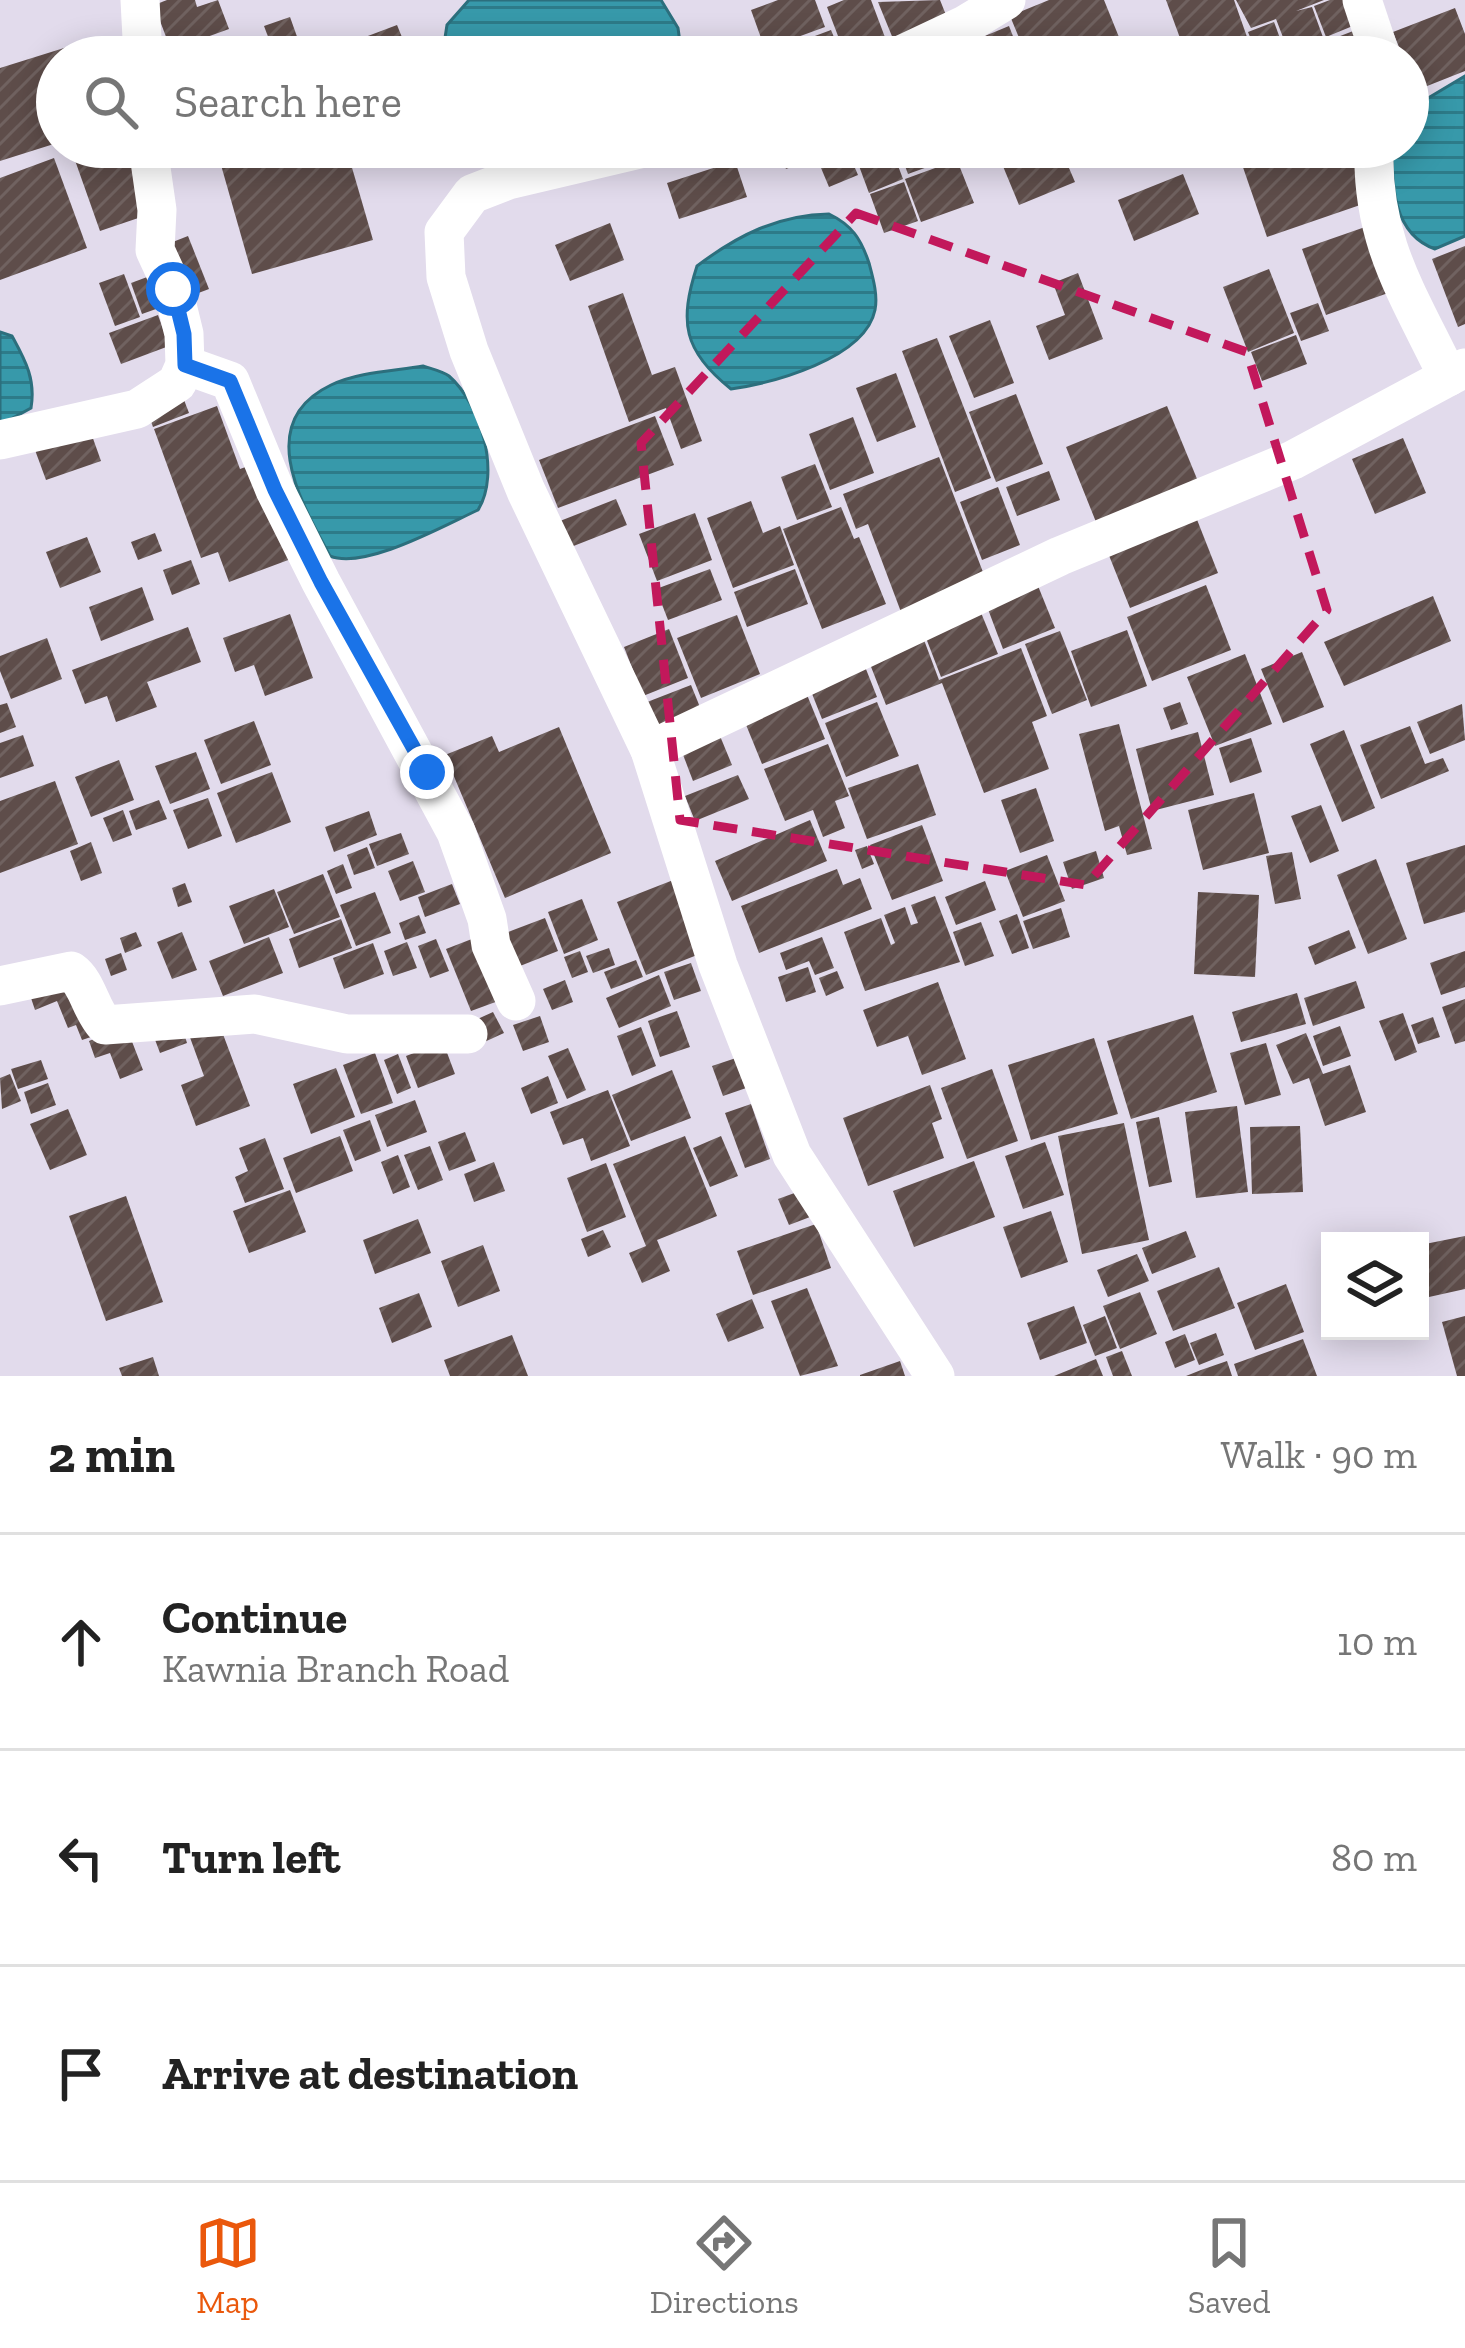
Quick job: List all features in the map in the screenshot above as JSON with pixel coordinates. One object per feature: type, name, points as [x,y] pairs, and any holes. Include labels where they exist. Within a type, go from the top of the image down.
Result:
[{"type":"street","points":[[140,0],[142,36]]},
{"type":"street","points":[[1362,0],[1374,36]]},
{"type":"street","points":[[943,36],[1000,2]]},
{"type":"street","points":[[0,440],[137,409],[177,383],[185,365],[184,334],[173,289],[155,250],[157,210],[151,168]]},
{"type":"street","points":[[559,168],[472,194],[444,232],[446,277],[469,350],[526,491],[650,750],[718,965],[792,1155],[935,1376]]},
{"type":"street","points":[[650,750],[1060,556],[1293,460],[1456,372],[1398,277],[1376,216],[1375,168]]},
{"type":"street","points":[[185,365],[230,381],[275,490],[321,582],[456,832],[487,919],[490,945],[516,1001]]},
{"type":"street","points":[[0,986],[71,971],[81,978],[105,1025],[255,1014],[346,1034],[468,1034]]},
{"type":"highlighted area","points":[[856,213],[1247,352],[1327,610],[1086,885],[680,820],[641,443]]},
{"type":"water","points":[[469,0],[661,0],[679,36],[445,36],[447,25]]},
{"type":"water","points":[[1465,76],[1465,236],[1435,249],[1421,242],[1403,220],[1393,168],[1429,168],[1429,97]]},
{"type":"water","points":[[829,214],[855,234],[869,263],[876,304],[868,327],[854,342],[815,366],[731,389],[703,362],[689,334],[688,304],[697,266],[759,229],[793,218]]},
{"type":"water","points":[[0,332],[12,336],[21,353],[32,398],[31,408],[0,425]]},
{"type":"water","points":[[423,366],[449,376],[478,421],[488,477],[478,510],[383,552],[345,559],[330,556],[297,489],[289,442],[294,420],[307,401],[331,385]]},
{"type":"building","points":[[195,0],[197,7],[218,0],[229,29],[210,36],[166,36],[154,5]]},
{"type":"building","points":[[778,0],[815,0],[825,27],[800,36],[760,36],[751,10]]},
{"type":"building","points":[[844,0],[871,0],[884,36],[838,36],[827,7]]},
{"type":"building","points":[[940,0],[952,30],[937,36],[892,36],[878,2]]},
{"type":"building","points":[[1049,0],[1104,0],[1119,36],[1018,36],[1010,16]]},
{"type":"building","points":[[1166,0],[1234,0],[1247,36],[1179,36]]},
{"type":"building","points":[[1236,0],[1324,0],[1296,11],[1312,7],[1323,36],[1282,36],[1276,19],[1251,28]]},
{"type":"building","points":[[1352,0],[1360,23],[1326,36],[1314,6]]},
{"type":"building","points":[[1455,8],[1465,34],[1465,71],[1429,85],[1429,36],[1395,36],[1393,32]]},
{"type":"building","points":[[290,17],[297,36],[268,36],[264,26]]},
{"type":"building","points":[[1274,22],[1279,36],[1250,36],[1248,32]]},
{"type":"building","points":[[397,25],[401,36],[368,36]]},
{"type":"building","points":[[1009,26],[1013,36],[985,36]]},
{"type":"building","points":[[1361,28],[1364,36],[1340,36]]},
{"type":"building","points":[[36,57],[36,150],[0,161],[0,68]]},
{"type":"building","points":[[36,165],[58,168],[87,248],[0,280],[0,178]]},
{"type":"building","points":[[78,168],[140,168],[156,212],[100,231]]},
{"type":"building","points":[[222,168],[352,168],[373,240],[252,274]]},
{"type":"building","points":[[713,168],[737,168],[747,197],[679,219],[667,183]]},
{"type":"building","points":[[821,168],[855,168],[858,175],[829,187]]},
{"type":"building","points":[[860,168],[899,168],[903,179],[869,193]]},
{"type":"building","points":[[935,168],[960,168],[974,203],[921,222],[905,179]]},
{"type":"building","points":[[1004,168],[1069,168],[1075,182],[1019,205]]},
{"type":"building","points":[[1243,168],[1359,168],[1363,204],[1267,237]]},
{"type":"building","points":[[1183,174],[1199,214],[1134,241],[1118,200]]},
{"type":"building","points":[[904,182],[918,221],[884,233],[870,194]]},
{"type":"building","points":[[610,223],[624,260],[570,281],[555,245]]},
{"type":"building","points":[[1368,226],[1391,292],[1326,315],[1302,249]]},
{"type":"building","points":[[188,236],[209,289],[180,300],[160,247]]},
{"type":"building","points":[[1465,246],[1465,324],[1458,327],[1432,259]]},
{"type":"building","points":[[1269,269],[1294,333],[1248,352],[1223,287]]},
{"type":"building","points":[[158,273],[170,304],[142,314],[131,283]]},
{"type":"building","points":[[1078,273],[1103,339],[1049,360],[1036,326],[1065,315],[1053,283]]},
{"type":"building","points":[[124,274],[140,317],[115,326],[99,283]]},
{"type":"building","points":[[623,293],[652,375],[675,367],[702,441],[681,449],[666,408],[629,422],[588,306]]},
{"type":"building","points":[[1318,303],[1329,331],[1301,341],[1290,313]]},
{"type":"building","points":[[158,315],[169,346],[121,364],[109,333]]},
{"type":"building","points":[[990,320],[1014,383],[974,398],[949,336]]},
{"type":"building","points":[[1296,335],[1307,364],[1262,381],[1251,352]]},
{"type":"building","points":[[937,338],[991,478],[955,492],[902,351]]},
{"type":"building","points":[[896,373],[916,427],[877,442],[856,388]]},
{"type":"building","points":[[181,392],[189,413],[153,427],[145,405]]},
{"type":"building","points":[[1016,394],[1043,464],[996,482],[969,412]]},
{"type":"building","points":[[217,406],[240,469],[257,463],[291,559],[229,582],[218,552],[201,558],[154,429]]},
{"type":"building","points":[[1167,406],[1202,491],[1100,532],[1066,447]]},
{"type":"building","points":[[655,416],[674,465],[558,508],[539,460]]},
{"type":"building","points":[[853,417],[874,473],[830,490],[809,434]]},
{"type":"building","points":[[90,430],[101,461],[46,480],[35,450]]},
{"type":"building","points":[[1403,438],[1426,493],[1375,514],[1352,459]]},
{"type":"building","points":[[939,457],[986,580],[901,612],[868,524],[856,529],[843,494]]},
{"type":"building","points":[[815,464],[832,507],[797,520],[781,477]]},
{"type":"building","points":[[1049,471],[1060,500],[1017,516],[1006,487]]},
{"type":"building","points":[[998,487],[1020,545],[982,560],[960,502]]},
{"type":"building","points":[[616,499],[627,525],[571,547],[560,521]]},
{"type":"building","points":[[751,501],[763,533],[780,526],[794,565],[733,588],[707,518]]},
{"type":"building","points":[[841,507],[854,539],[859,537],[886,604],[822,629],[783,529]]},
{"type":"building","points":[[1194,512],[1218,573],[1130,608],[1106,548]]},
{"type":"building","points":[[695,513],[712,560],[657,581],[639,534]]},
{"type":"building","points":[[155,533],[162,551],[138,560],[131,542]]},
{"type":"building","points":[[87,537],[101,572],[60,588],[46,552]]},
{"type":"building","points":[[191,560],[200,584],[172,595],[163,570]]},
{"type":"building","points":[[710,569],[722,600],[668,620],[656,589]]},
{"type":"building","points":[[795,569],[808,604],[747,627],[734,592]]},
{"type":"building","points":[[1034,576],[1055,628],[1003,649],[983,596]]},
{"type":"building","points":[[1206,585],[1231,650],[1152,681],[1127,617]]},
{"type":"building","points":[[142,587],[154,620],[101,641],[89,607]]},
{"type":"building","points":[[1433,596],[1451,641],[1344,686],[1324,642]]},
{"type":"building","points":[[977,603],[998,654],[941,677],[921,625]]},
{"type":"building","points":[[290,614],[313,678],[265,696],[254,665],[235,672],[223,638]]},
{"type":"building","points":[[737,615],[760,674],[701,698],[677,638]]},
{"type":"building","points":[[188,627],[201,662],[147,682],[157,707],[116,722],[107,696],[85,704],[72,670]]},
{"type":"building","points":[[669,629],[688,678],[643,696],[624,647]]},
{"type":"building","points":[[1127,630],[1147,686],[1091,707],[1071,651]]},
{"type":"building","points":[[1060,631],[1087,700],[1052,714],[1025,644]]},
{"type":"building","points":[[921,632],[939,680],[1021,648],[1047,716],[1032,722],[1049,769],[984,793],[942,683],[886,705],[866,654]]},
{"type":"building","points":[[47,638],[62,679],[11,699],[0,671],[0,656]]},
{"type":"building","points":[[1302,652],[1324,707],[1283,723],[1261,669]]},
{"type":"building","points":[[1245,654],[1272,724],[1215,746],[1187,677]]},
{"type":"building","points":[[862,659],[877,697],[822,719],[807,681]]},
{"type":"building","points":[[691,685],[704,717],[655,737],[642,704]]},
{"type":"building","points":[[803,685],[825,739],[762,764],[740,710]]},
{"type":"building","points":[[877,702],[899,756],[846,777],[825,723]]},
{"type":"building","points":[[1180,702],[1188,724],[1171,730],[1163,708]]},
{"type":"building","points":[[7,703],[16,727],[0,733],[0,705]]},
{"type":"building","points":[[1462,704],[1465,740],[1430,754],[1417,722]]},
{"type":"building","points":[[254,721],[271,765],[221,784],[204,740]]},
{"type":"building","points":[[1119,724],[1152,849],[1127,855],[1119,826],[1105,831],[1079,734]]},
{"type":"building","points":[[1410,726],[1425,764],[1443,758],[1449,771],[1381,799],[1360,745]]},
{"type":"building","points":[[559,727],[611,853],[505,898],[445,755],[492,736],[499,752]]},
{"type":"building","points":[[1344,730],[1375,808],[1342,822],[1310,744]]},
{"type":"building","points":[[1198,732],[1214,795],[1152,811],[1136,749]]},
{"type":"building","points":[[23,735],[34,766],[0,778],[0,743]]},
{"type":"building","points":[[720,736],[732,765],[693,781],[682,752]]},
{"type":"building","points":[[1251,738],[1262,772],[1230,783],[1219,748]]},
{"type":"building","points":[[828,744],[849,796],[835,801],[845,828],[823,837],[813,810],[785,821],[764,769]]},
{"type":"building","points":[[196,752],[210,789],[170,804],[155,766]]},
{"type":"building","points":[[119,760],[134,800],[91,817],[75,777]]},
{"type":"building","points":[[918,764],[936,815],[867,839],[848,788]]},
{"type":"building","points":[[272,772],[291,822],[236,843],[217,793]]},
{"type":"building","points":[[738,775],[749,799],[695,821],[685,796]]},
{"type":"building","points":[[55,781],[78,844],[0,873],[0,801]]},
{"type":"building","points":[[1036,788],[1054,841],[1020,853],[1001,800]]},
{"type":"building","points":[[1254,793],[1269,853],[1203,870],[1188,810]]},
{"type":"building","points":[[208,798],[222,836],[188,849],[173,810]]},
{"type":"building","points":[[159,800],[167,819],[136,830],[129,811]]},
{"type":"building","points":[[1321,805],[1339,851],[1310,863],[1291,816]]},
{"type":"building","points":[[123,810],[132,835],[113,842],[103,818]]},
{"type":"building","points":[[369,811],[377,835],[334,852],[325,827]]},
{"type":"building","points":[[810,820],[827,861],[732,901],[715,861]]},
{"type":"building","points":[[922,825],[943,881],[892,900],[870,845]]},
{"type":"building","points":[[401,833],[409,854],[377,866],[369,844]]},
{"type":"building","points":[[91,842],[102,873],[81,881],[70,851]]},
{"type":"building","points":[[1465,845],[1465,912],[1424,924],[1406,863]]},
{"type":"building","points":[[867,846],[874,864],[862,869],[855,850]]},
{"type":"building","points":[[367,847],[375,868],[354,875],[347,855]]},
{"type":"building","points":[[1096,851],[1104,878],[1072,889],[1063,862]]},
{"type":"building","points":[[1292,852],[1301,899],[1275,904],[1266,856]]},
{"type":"building","points":[[1047,855],[1065,901],[1023,917],[1005,871]]},
{"type":"building","points":[[1376,859],[1407,939],[1368,954],[1337,875]]},
{"type":"building","points":[[413,861],[425,892],[400,901],[388,871]]},
{"type":"building","points":[[343,864],[352,888],[336,894],[327,871]]},
{"type":"building","points":[[837,869],[843,885],[860,878],[872,909],[759,953],[741,906]]},
{"type":"building","points":[[323,874],[340,917],[294,934],[277,892]]},
{"type":"building","points":[[681,877],[710,950],[646,975],[617,902]]},
{"type":"building","points":[[985,881],[996,910],[956,925],[945,897]]},
{"type":"building","points":[[185,883],[192,902],[178,907],[172,888]]},
{"type":"building","points":[[452,884],[460,904],[425,917],[418,897]]},
{"type":"building","points":[[274,889],[289,927],[244,944],[229,906]]},
{"type":"building","points":[[375,892],[391,933],[356,946],[340,905]]},
{"type":"building","points":[[1198,892],[1259,895],[1255,977],[1194,974]]},
{"type":"building","points":[[935,896],[960,962],[865,991],[844,932],[881,918],[891,945],[895,943],[884,915],[905,907],[911,925],[918,923],[911,905]]},
{"type":"building","points":[[582,899],[598,940],[564,954],[548,912]]},
{"type":"building","points":[[1061,908],[1070,937],[1033,949],[1023,921]]},
{"type":"building","points":[[1017,914],[1029,948],[1012,954],[999,921]]},
{"type":"building","points":[[419,915],[426,933],[405,940],[399,923]]},
{"type":"building","points":[[545,918],[558,951],[505,972],[492,938]]},
{"type":"building","points":[[341,919],[352,948],[299,968],[289,939]]},
{"type":"building","points":[[981,922],[994,956],[965,966],[953,932]]},
{"type":"building","points":[[1349,930],[1356,948],[1315,965],[1308,947]]},
{"type":"building","points":[[136,932],[142,946],[125,953],[120,938]]},
{"type":"building","points":[[182,932],[197,970],[172,979],[157,942]]},
{"type":"building","points":[[269,937],[283,973],[223,996],[209,961]]},
{"type":"building","points":[[477,937],[501,1000],[471,1011],[446,949]]},
{"type":"building","points":[[822,937],[834,968],[815,975],[809,961],[786,970],[780,953]]},
{"type":"building","points":[[436,939],[449,971],[430,978],[418,946]]},
{"type":"building","points":[[407,942],[417,968],[393,976],[384,951]]},
{"type":"building","points":[[373,943],[384,974],[344,989],[333,958]]},
{"type":"building","points":[[609,948],[615,965],[593,973],[586,956]]},
{"type":"building","points":[[580,951],[588,972],[572,978],[564,957]]},
{"type":"building","points":[[1465,951],[1465,987],[1441,995],[1430,963]]},
{"type":"building","points":[[121,953],[127,970],[111,976],[105,959]]},
{"type":"building","points":[[636,960],[643,977],[611,989],[604,972]]},
{"type":"building","points":[[691,963],[701,991],[674,1000],[664,972]]},
{"type":"building","points":[[808,967],[816,992],[786,1002],[778,977]]},
{"type":"building","points":[[837,971],[844,988],[826,996],[819,978]]},
{"type":"building","points":[[659,975],[671,1006],[619,1028],[606,998]]},
{"type":"building","points":[[71,976],[94,1036],[82,1040],[76,1025],[68,1028],[57,1001],[35,1010],[29,992]]},
{"type":"building","points":[[565,980],[573,1002],[552,1010],[543,989]]},
{"type":"building","points":[[1356,981],[1365,1008],[1313,1026],[1304,998]]},
{"type":"building","points":[[938,982],[966,1059],[922,1075],[908,1036],[877,1047],[863,1010]]},
{"type":"building","points":[[1297,993],[1306,1024],[1241,1042],[1232,1012]]},
{"type":"building","points":[[1465,999],[1465,1041],[1455,1044],[1442,1007]]},
{"type":"building","points":[[677,1011],[690,1047],[660,1057],[648,1021]]},
{"type":"building","points":[[493,1012],[504,1033],[480,1044],[471,1022]]},
{"type":"building","points":[[1403,1013],[1417,1052],[1395,1061],[1379,1021]]},
{"type":"building","points":[[1193,1015],[1217,1092],[1131,1119],[1107,1041]]},
{"type":"building","points":[[540,1016],[549,1042],[523,1051],[513,1025]]},
{"type":"building","points":[[1433,1017],[1440,1037],[1418,1044],[1411,1025]]},
{"type":"building","points":[[218,1021],[250,1106],[196,1126],[181,1085],[204,1076],[188,1032]]},
{"type":"building","points":[[126,1026],[143,1070],[120,1079],[110,1053],[95,1058],[89,1041]]},
{"type":"building","points":[[1340,1026],[1351,1056],[1323,1066],[1313,1036]]},
{"type":"building","points":[[182,1027],[187,1043],[160,1053],[154,1037]]},
{"type":"building","points":[[641,1027],[656,1066],[632,1076],[617,1036]]},
{"type":"building","points":[[1306,1033],[1323,1074],[1350,1065],[1366,1112],[1325,1126],[1309,1078],[1293,1084],[1276,1045]]},
{"type":"building","points":[[1094,1038],[1118,1114],[1031,1140],[1008,1065]]},
{"type":"building","points":[[443,1042],[455,1074],[418,1088],[406,1056]]},
{"type":"building","points":[[1266,1043],[1281,1095],[1245,1105],[1230,1053]]},
{"type":"building","points":[[568,1048],[586,1090],[567,1099],[548,1056]]},
{"type":"building","points":[[375,1053],[393,1103],[361,1114],[343,1065]]},
{"type":"building","points":[[398,1054],[411,1088],[397,1094],[384,1060]]},
{"type":"building","points":[[742,1056],[752,1086],[723,1096],[712,1066]]},
{"type":"building","points":[[41,1060],[48,1079],[18,1089],[11,1069]]},
{"type":"building","points":[[336,1068],[355,1117],[311,1134],[293,1084]]},
{"type":"building","points":[[992,1069],[1018,1141],[967,1159],[941,1088]]},
{"type":"building","points":[[672,1070],[691,1118],[631,1141],[612,1095]]},
{"type":"building","points":[[10,1074],[21,1101],[2,1109],[0,1078]]},
{"type":"building","points":[[548,1076],[558,1103],[531,1114],[521,1088]]},
{"type":"building","points":[[48,1083],[56,1105],[31,1114],[24,1092]]},
{"type":"building","points":[[930,1085],[942,1119],[932,1123],[944,1158],[868,1186],[843,1118]]},
{"type":"building","points":[[608,1090],[630,1146],[591,1161],[583,1138],[563,1145],[550,1112]]},
{"type":"building","points":[[415,1100],[427,1132],[387,1147],[375,1115]]},
{"type":"building","points":[[751,1104],[770,1159],[745,1168],[725,1113]]},
{"type":"building","points":[[1237,1106],[1248,1192],[1196,1198],[1185,1112]]},
{"type":"building","points":[[68,1109],[87,1155],[50,1170],[30,1124]]},
{"type":"building","points":[[1159,1117],[1172,1182],[1149,1187],[1136,1122]]},
{"type":"building","points":[[370,1120],[381,1151],[355,1161],[343,1130]]},
{"type":"building","points":[[1124,1123],[1149,1240],[1082,1254],[1058,1136]]},
{"type":"building","points":[[1300,1126],[1303,1192],[1252,1194],[1250,1127]]},
{"type":"building","points":[[465,1132],[476,1161],[449,1171],[438,1142]]},
{"type":"building","points":[[340,1136],[353,1171],[296,1193],[283,1158]]},
{"type":"building","points":[[685,1136],[717,1216],[657,1240],[670,1271],[642,1283],[629,1253],[646,1246],[613,1164]]},
{"type":"building","points":[[721,1136],[738,1176],[710,1187],[693,1148]]},
{"type":"building","points":[[265,1138],[284,1189],[245,1203],[235,1177],[248,1171],[239,1148]]},
{"type":"building","points":[[1045,1142],[1064,1195],[1023,1209],[1005,1156]]},
{"type":"building","points":[[430,1146],[443,1180],[418,1190],[404,1155]]},
{"type":"building","points":[[398,1155],[410,1187],[393,1194],[381,1162]]},
{"type":"building","points":[[974,1161],[995,1217],[914,1247],[893,1191]]},
{"type":"building","points":[[494,1162],[505,1191],[474,1202],[464,1174]]},
{"type":"building","points":[[606,1163],[626,1217],[587,1232],[567,1178]]},
{"type":"building","points":[[290,1190],[306,1232],[249,1253],[233,1211]]},
{"type":"building","points":[[800,1191],[810,1217],[789,1225],[778,1199]]},
{"type":"building","points":[[126,1196],[163,1302],[106,1321],[69,1216]]},
{"type":"building","points":[[1051,1211],[1068,1262],[1021,1278],[1003,1227]]},
{"type":"building","points":[[418,1219],[431,1253],[375,1274],[363,1240]]},
{"type":"building","points":[[816,1224],[831,1268],[753,1295],[737,1251]]},
{"type":"building","points":[[603,1230],[611,1247],[588,1257],[581,1239]]},
{"type":"building","points":[[1186,1231],[1196,1257],[1152,1274],[1142,1248]]},
{"type":"building","points":[[1465,1236],[1465,1289],[1429,1297],[1429,1243]]},
{"type":"building","points":[[483,1245],[500,1291],[458,1307],[441,1261]]},
{"type":"building","points":[[1137,1254],[1149,1281],[1108,1297],[1097,1270]]},
{"type":"building","points":[[1219,1267],[1235,1308],[1173,1331],[1157,1291]]},
{"type":"building","points":[[1286,1284],[1304,1332],[1255,1350],[1237,1303]]},
{"type":"building","points":[[807,1288],[838,1366],[800,1376],[771,1301]]},
{"type":"building","points":[[1140,1292],[1157,1334],[1120,1349],[1103,1306]]},
{"type":"building","points":[[419,1293],[432,1327],[392,1343],[379,1308]]},
{"type":"building","points":[[752,1299],[764,1328],[728,1342],[716,1314]]},
{"type":"building","points":[[1074,1306],[1087,1343],[1040,1360],[1027,1323]]},
{"type":"building","points":[[1105,1316],[1117,1348],[1095,1356],[1083,1325]]},
{"type":"building","points":[[1465,1316],[1465,1376],[1457,1376],[1442,1322]]},
{"type":"building","points":[[1216,1333],[1224,1355],[1199,1365],[1190,1343]]},
{"type":"building","points":[[1185,1334],[1195,1360],[1175,1368],[1165,1342]]},
{"type":"building","points":[[512,1335],[528,1376],[450,1376],[444,1360]]},
{"type":"building","points":[[1303,1339],[1317,1376],[1238,1376],[1234,1364]]},
{"type":"building","points":[[1122,1351],[1132,1376],[1113,1376],[1106,1357]]},
{"type":"building","points":[[153,1357],[159,1376],[122,1376],[119,1368]]},
{"type":"building","points":[[1096,1359],[1103,1376],[1054,1376]]},
{"type":"building","points":[[900,1361],[905,1376],[860,1376],[860,1375]]},
{"type":"building","points":[[1227,1361],[1232,1376],[1186,1376],[1201,1370]]},
{"type":"route","points":[[173,289],[184,334],[185,365],[230,381],[275,490],[321,582],[427,772]]}]
